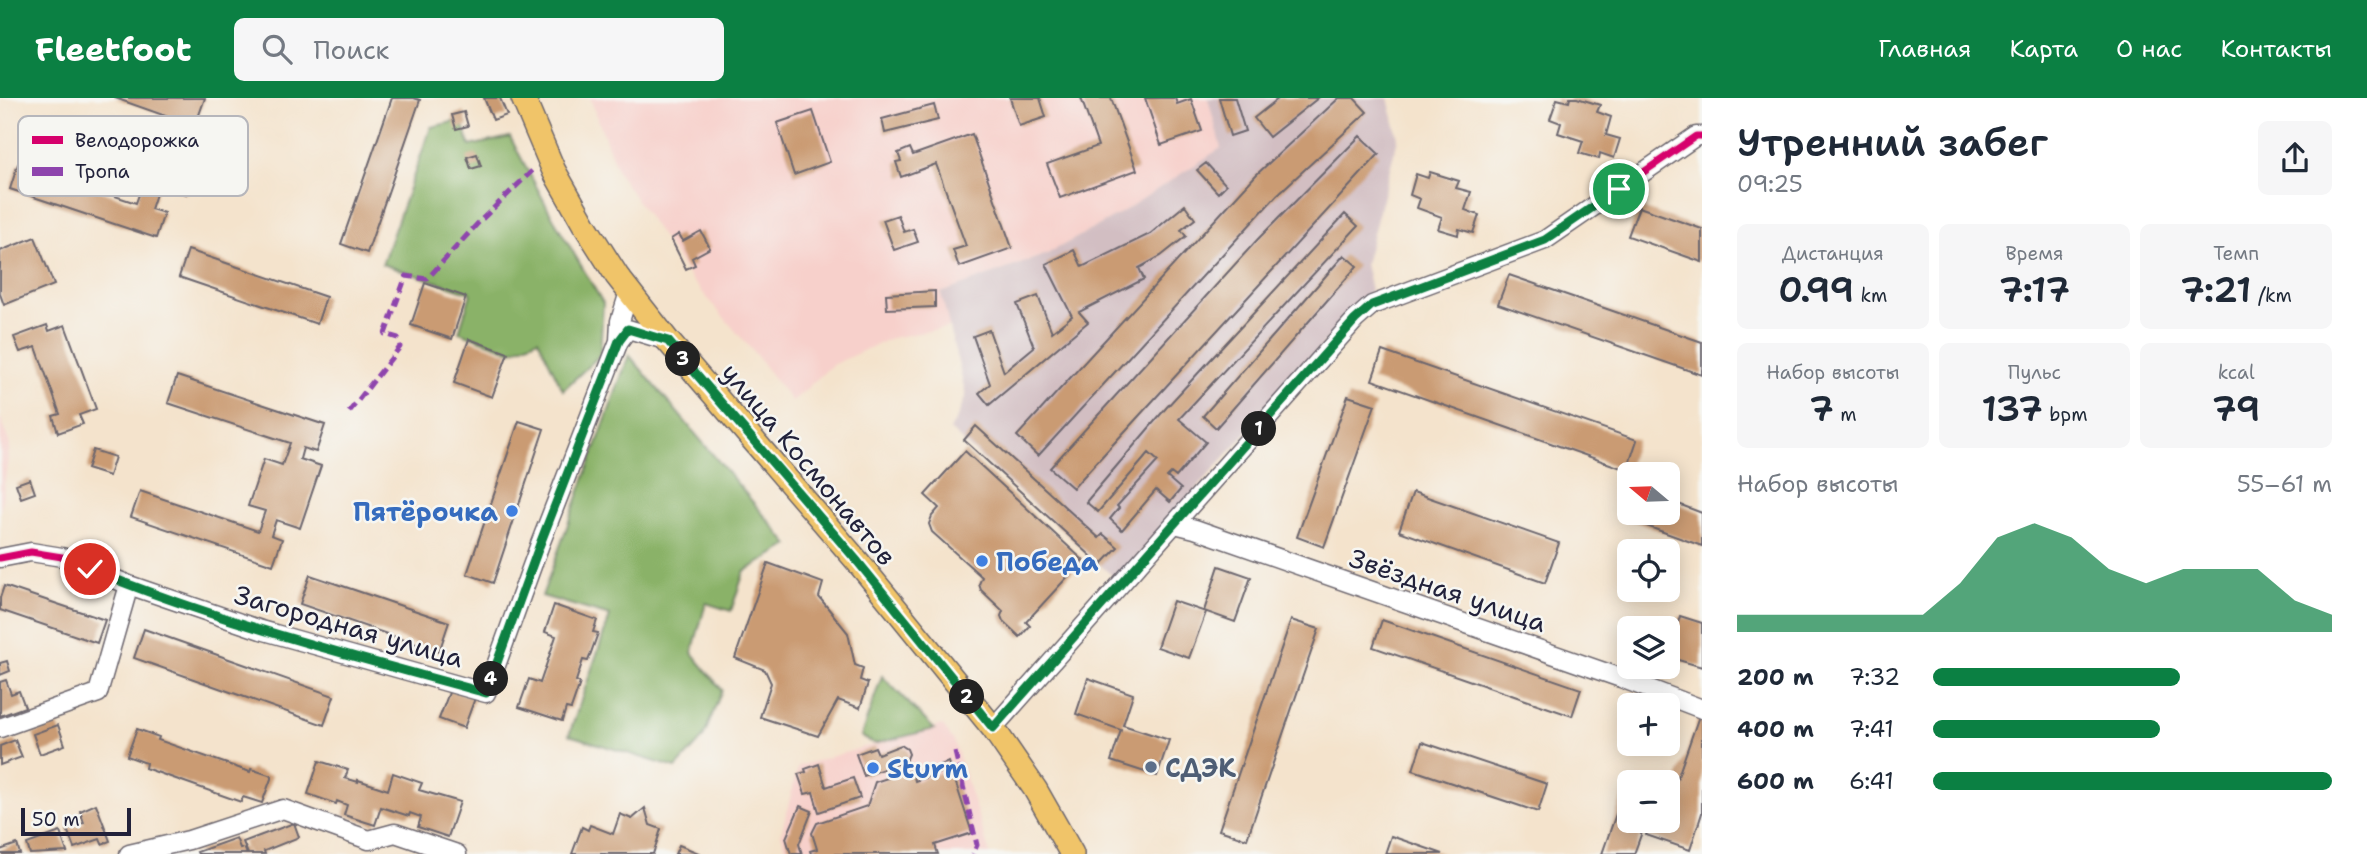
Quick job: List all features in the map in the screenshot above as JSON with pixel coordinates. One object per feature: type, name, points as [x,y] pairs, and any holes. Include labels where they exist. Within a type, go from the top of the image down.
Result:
[{"type":"main road","name":"улица Космонавтов","points":[[523,98],[554,171],[584,224],[629,292],[858,562],[993,728],[1034,789],[1072,854]]},
{"type":"street","points":[[993,728],[1355,320],[1372,305],[1545,240],[1696,136],[1702,136]]},
{"type":"street","name":"Загородная улица","points":[[0,558],[30,552],[62,556],[129,585],[261,630],[486,693],[540,544],[619,341],[620,321],[629,292]]},
{"type":"street","points":[[619,341],[628,329],[668,341]]},
{"type":"street","name":"Звёздная улица","points":[[1175,524],[1621,678],[1702,709]]},
{"type":"street","points":[[0,728],[98,693],[129,585]]},
{"type":"street","points":[[129,854],[189,840],[284,809],[369,840],[395,834],[457,854]]},
{"type":"shaded area","points":[[590,98],[1208,98],[1222,148],[1116,216],[1047,254],[941,293],[950,327],[891,338],[832,365],[792,402],[691,279],[618,173]]},
{"type":"shaded area","points":[[1208,98],[1388,98],[1398,138],[1365,264],[1371,290],[1117,580],[950,430],[966,395],[941,293],[1047,254],[1116,216],[1221,148]]},
{"type":"shaded area","points":[[0,416],[10,445],[0,515]]},
{"type":"shaded area","points":[[942,725],[954,741],[990,854],[788,854],[781,834],[798,766]]},
{"type":"green space","points":[[461,120],[470,146],[510,137],[603,303],[600,355],[563,390],[538,339],[512,351],[459,332],[471,293],[382,264],[431,127]]},
{"type":"green space","points":[[629,355],[789,545],[744,572],[731,611],[706,603],[692,653],[722,690],[703,738],[676,768],[569,735],[610,616],[542,596]]},
{"type":"green space","points":[[882,676],[934,729],[874,744],[861,736]]},
{"type":"building","points":[[115,98],[205,98],[199,116],[166,116]]},
{"type":"building","points":[[392,98],[420,100],[367,253],[341,244]]},
{"type":"building","points":[[484,98],[500,98],[507,115],[493,120]]},
{"type":"building","points":[[1010,98],[1040,98],[1046,117],[1019,126]]},
{"type":"building","points":[[1081,98],[1111,98],[1137,170],[1060,198],[1047,164],[1098,146]]},
{"type":"building","points":[[1145,98],[1175,98],[1177,104],[1191,99],[1202,131],[1161,145]]},
{"type":"building","points":[[1219,98],[1235,98],[1245,131],[1230,136]]},
{"type":"building","points":[[1279,98],[1318,98],[1269,137],[1254,118]]},
{"type":"building","points":[[1339,98],[1354,98],[1367,112],[1277,195],[1038,456],[1017,436],[1256,175]]},
{"type":"building","points":[[1570,98],[1600,105],[1597,112],[1611,117],[1606,135],[1620,139],[1614,158],[1600,153],[1599,159],[1579,153],[1583,141],[1558,133],[1561,123],[1550,119],[1557,99],[1569,102]]},
{"type":"building","points":[[934,105],[938,120],[885,133],[882,119]]},
{"type":"building","points":[[813,111],[830,162],[794,175],[777,123]]},
{"type":"building","points":[[464,112],[468,126],[456,129],[452,115]]},
{"type":"building","points":[[972,134],[1012,248],[959,267],[953,250],[966,246],[936,164],[901,177],[896,162],[901,161],[898,153],[910,148],[913,155]]},
{"type":"building","points":[[1360,136],[1379,154],[1073,488],[1050,468],[1258,239]]},
{"type":"building","points":[[477,154],[481,166],[471,169],[467,157]]},
{"type":"building","points":[[1206,163],[1226,185],[1218,193],[1197,170]]},
{"type":"building","points":[[18,164],[18,192],[10,189]]},
{"type":"building","points":[[1430,172],[1459,181],[1456,188],[1471,192],[1465,210],[1479,215],[1473,233],[1459,229],[1458,235],[1438,229],[1442,217],[1417,208],[1420,199],[1410,195],[1416,174],[1428,178]]},
{"type":"building","points":[[31,196],[115,196],[136,203],[138,196],[155,196],[151,209],[164,213],[156,238]]},
{"type":"building","points":[[1185,205],[1195,219],[1181,230],[1186,236],[1161,256],[1139,268],[1144,279],[1079,312],[1088,322],[989,405],[979,393],[990,384],[973,336],[989,330],[1004,372],[1034,347],[1017,304],[1038,296],[1052,332],[1072,316],[1046,264],[1074,250],[1082,267],[1150,234]]},
{"type":"building","points":[[1639,207],[1702,229],[1702,262],[1628,236]]},
{"type":"building","points":[[1345,214],[1358,226],[1179,419],[1206,442],[1176,477],[1171,473],[1167,477],[1181,489],[1170,502],[1156,490],[1122,530],[1110,519],[1119,508],[1117,506],[1158,461],[1149,453],[1098,512],[1086,502],[1166,408]]},
{"type":"building","points":[[898,215],[904,232],[913,229],[918,242],[894,250],[883,220]]},
{"type":"building","points":[[701,231],[710,248],[692,258],[695,265],[686,269],[671,239],[679,234],[683,241]]},
{"type":"building","points":[[35,237],[54,285],[4,305],[0,294],[0,251]]},
{"type":"building","points":[[188,250],[326,297],[317,324],[179,277]]},
{"type":"building","points":[[1344,255],[1357,266],[1216,428],[1203,416]]},
{"type":"building","points":[[1509,275],[1702,342],[1702,375],[1498,304]]},
{"type":"building","points":[[425,283],[466,297],[452,339],[411,325]]},
{"type":"building","points":[[935,291],[935,307],[887,309],[886,294]]},
{"type":"building","points":[[47,325],[49,331],[65,325],[96,409],[79,415],[83,424],[58,433],[53,416],[60,414],[36,347],[20,352],[14,337]]},
{"type":"building","points":[[469,339],[508,353],[492,397],[454,383]]},
{"type":"building","points":[[1382,351],[1637,440],[1630,462],[1617,462],[1617,466],[1372,380]]},
{"type":"building","points":[[177,376],[325,425],[316,452],[303,448],[300,459],[321,466],[300,528],[276,520],[271,535],[282,539],[273,565],[131,517],[140,491],[258,531],[265,511],[248,506],[264,459],[282,465],[290,443],[168,403]]},
{"type":"building","points":[[1348,396],[1375,405],[1324,547],[1297,537]]},
{"type":"building","points":[[519,421],[544,429],[493,583],[467,574]]},
{"type":"building","points":[[976,426],[1099,538],[1103,534],[1118,547],[1101,565],[964,440]]},
{"type":"building","points":[[93,450],[115,457],[109,476],[87,469]]},
{"type":"building","points":[[965,451],[1083,560],[1026,622],[1030,626],[1020,637],[1003,621],[1003,611],[981,590],[979,584],[982,577],[932,532],[929,524],[939,508],[925,495]]},
{"type":"building","points":[[30,479],[35,493],[21,498],[16,484]]},
{"type":"building","points":[[1413,492],[1559,543],[1545,583],[1399,531]]},
{"type":"building","points":[[1680,505],[1702,513],[1702,546],[1644,525],[1680,525]]},
{"type":"building","points":[[768,563],[823,583],[819,597],[848,633],[855,665],[863,668],[860,680],[868,683],[860,708],[838,700],[818,736],[760,717],[771,683],[765,670],[735,658]]},
{"type":"building","points":[[1219,566],[1251,577],[1235,622],[1204,611]]},
{"type":"building","points":[[310,575],[449,622],[439,652],[300,604]]},
{"type":"building","points":[[4,586],[105,620],[97,643],[0,610]]},
{"type":"building","points":[[1173,601],[1206,612],[1189,658],[1157,647]]},
{"type":"building","points":[[554,605],[597,620],[593,632],[598,633],[588,661],[583,660],[576,681],[580,683],[571,709],[566,708],[562,721],[519,707],[529,679],[540,683],[556,636],[545,632]]},
{"type":"building","points":[[1680,616],[1702,623],[1702,667],[1680,661]]},
{"type":"building","points":[[1291,620],[1319,629],[1247,839],[1219,830]]},
{"type":"building","points":[[1382,620],[1581,689],[1572,716],[1373,647]]},
{"type":"building","points":[[144,629],[334,696],[324,725],[134,658]]},
{"type":"building","points":[[7,661],[10,671],[0,675],[0,663]]},
{"type":"building","points":[[1088,678],[1133,694],[1123,725],[1169,740],[1157,776],[1111,761],[1121,730],[1076,714]]},
{"type":"building","points":[[6,680],[11,694],[19,691],[25,707],[0,716],[0,682]]},
{"type":"building","points":[[450,690],[475,698],[464,728],[439,719]]},
{"type":"building","points":[[1699,716],[1702,717],[1702,813],[1690,850],[1646,835],[1680,833],[1680,771]]},
{"type":"building","points":[[58,725],[65,745],[40,754],[33,734]]},
{"type":"building","points":[[137,729],[159,737],[158,740],[250,772],[251,769],[272,776],[262,803],[243,797],[241,802],[145,768],[146,763],[127,756]]},
{"type":"building","points":[[15,740],[22,757],[0,765],[0,746]]},
{"type":"building","points":[[1422,742],[1547,784],[1538,812],[1413,770]]},
{"type":"building","name":"Sturm","points":[[901,745],[909,754],[906,761],[864,776],[856,754],[875,747],[878,754]]},
{"type":"building","points":[[319,761],[348,770],[345,778],[358,782],[388,790],[393,773],[422,783],[419,790],[460,802],[448,837],[418,827],[421,817],[410,813],[409,816],[381,807],[375,825],[344,815],[347,805],[308,794]]},
{"type":"building","points":[[949,762],[972,833],[935,845],[938,854],[811,854],[810,851],[817,849],[812,833],[817,823],[867,806],[875,782],[912,770],[915,781],[942,772],[940,765]]},
{"type":"building","points":[[819,764],[826,787],[853,778],[860,798],[819,812],[813,792],[805,794],[798,774]]},
{"type":"building","points":[[96,804],[110,841],[102,844],[100,839],[74,848],[67,829],[84,823],[80,811]]},
{"type":"building","points":[[800,806],[812,811],[799,844],[802,854],[791,854],[786,838]]},
{"type":"building","points":[[645,808],[650,825],[661,829],[653,854],[572,854],[582,827],[588,830],[590,825],[613,834],[620,814],[632,819]]},
{"type":"building","points":[[1617,811],[1617,833],[1642,833],[1634,854],[1602,854]]},
{"type":"building","points":[[294,823],[299,837],[264,851],[265,854],[248,854],[243,842]]},
{"type":"building","points":[[60,832],[67,852],[30,854],[27,844]]},
{"type":"building","points":[[1391,836],[1443,854],[1385,854]]},
{"type":"building","points":[[236,838],[240,848],[244,847],[247,854],[197,852]]},
{"type":"building","points":[[17,844],[20,854],[0,854],[0,850]]},
{"type":"building","points":[[679,845],[701,854],[675,854]]},
{"type":"marked path","points":[[349,412],[400,347],[398,338],[385,334],[406,276],[427,279],[479,222],[532,171]]},
{"type":"marked path","points":[[955,752],[977,845],[973,854]]},
{"type":"cycle path","points":[[993,728],[1355,320],[1372,305],[1545,240],[1696,136],[1702,136]]},
{"type":"cycle path","points":[[0,558],[31,552],[62,557],[129,585],[261,630],[486,693],[540,544],[619,341],[628,329],[668,341]]},
{"type":"place","name":"Пятёрочка","points":[[512,511]]},
{"type":"place","name":"Победа","points":[[982,561]]},
{"type":"place","name":"СДЭК","points":[[1151,767]]},
{"type":"place","name":"Sturm","points":[[873,768]]},
{"type":"route","points":[[90,569],[261,630],[486,693],[540,544],[619,341],[628,329],[668,341],[858,562],[993,728],[1355,320],[1372,305],[1545,240],[1619,189]]}]
